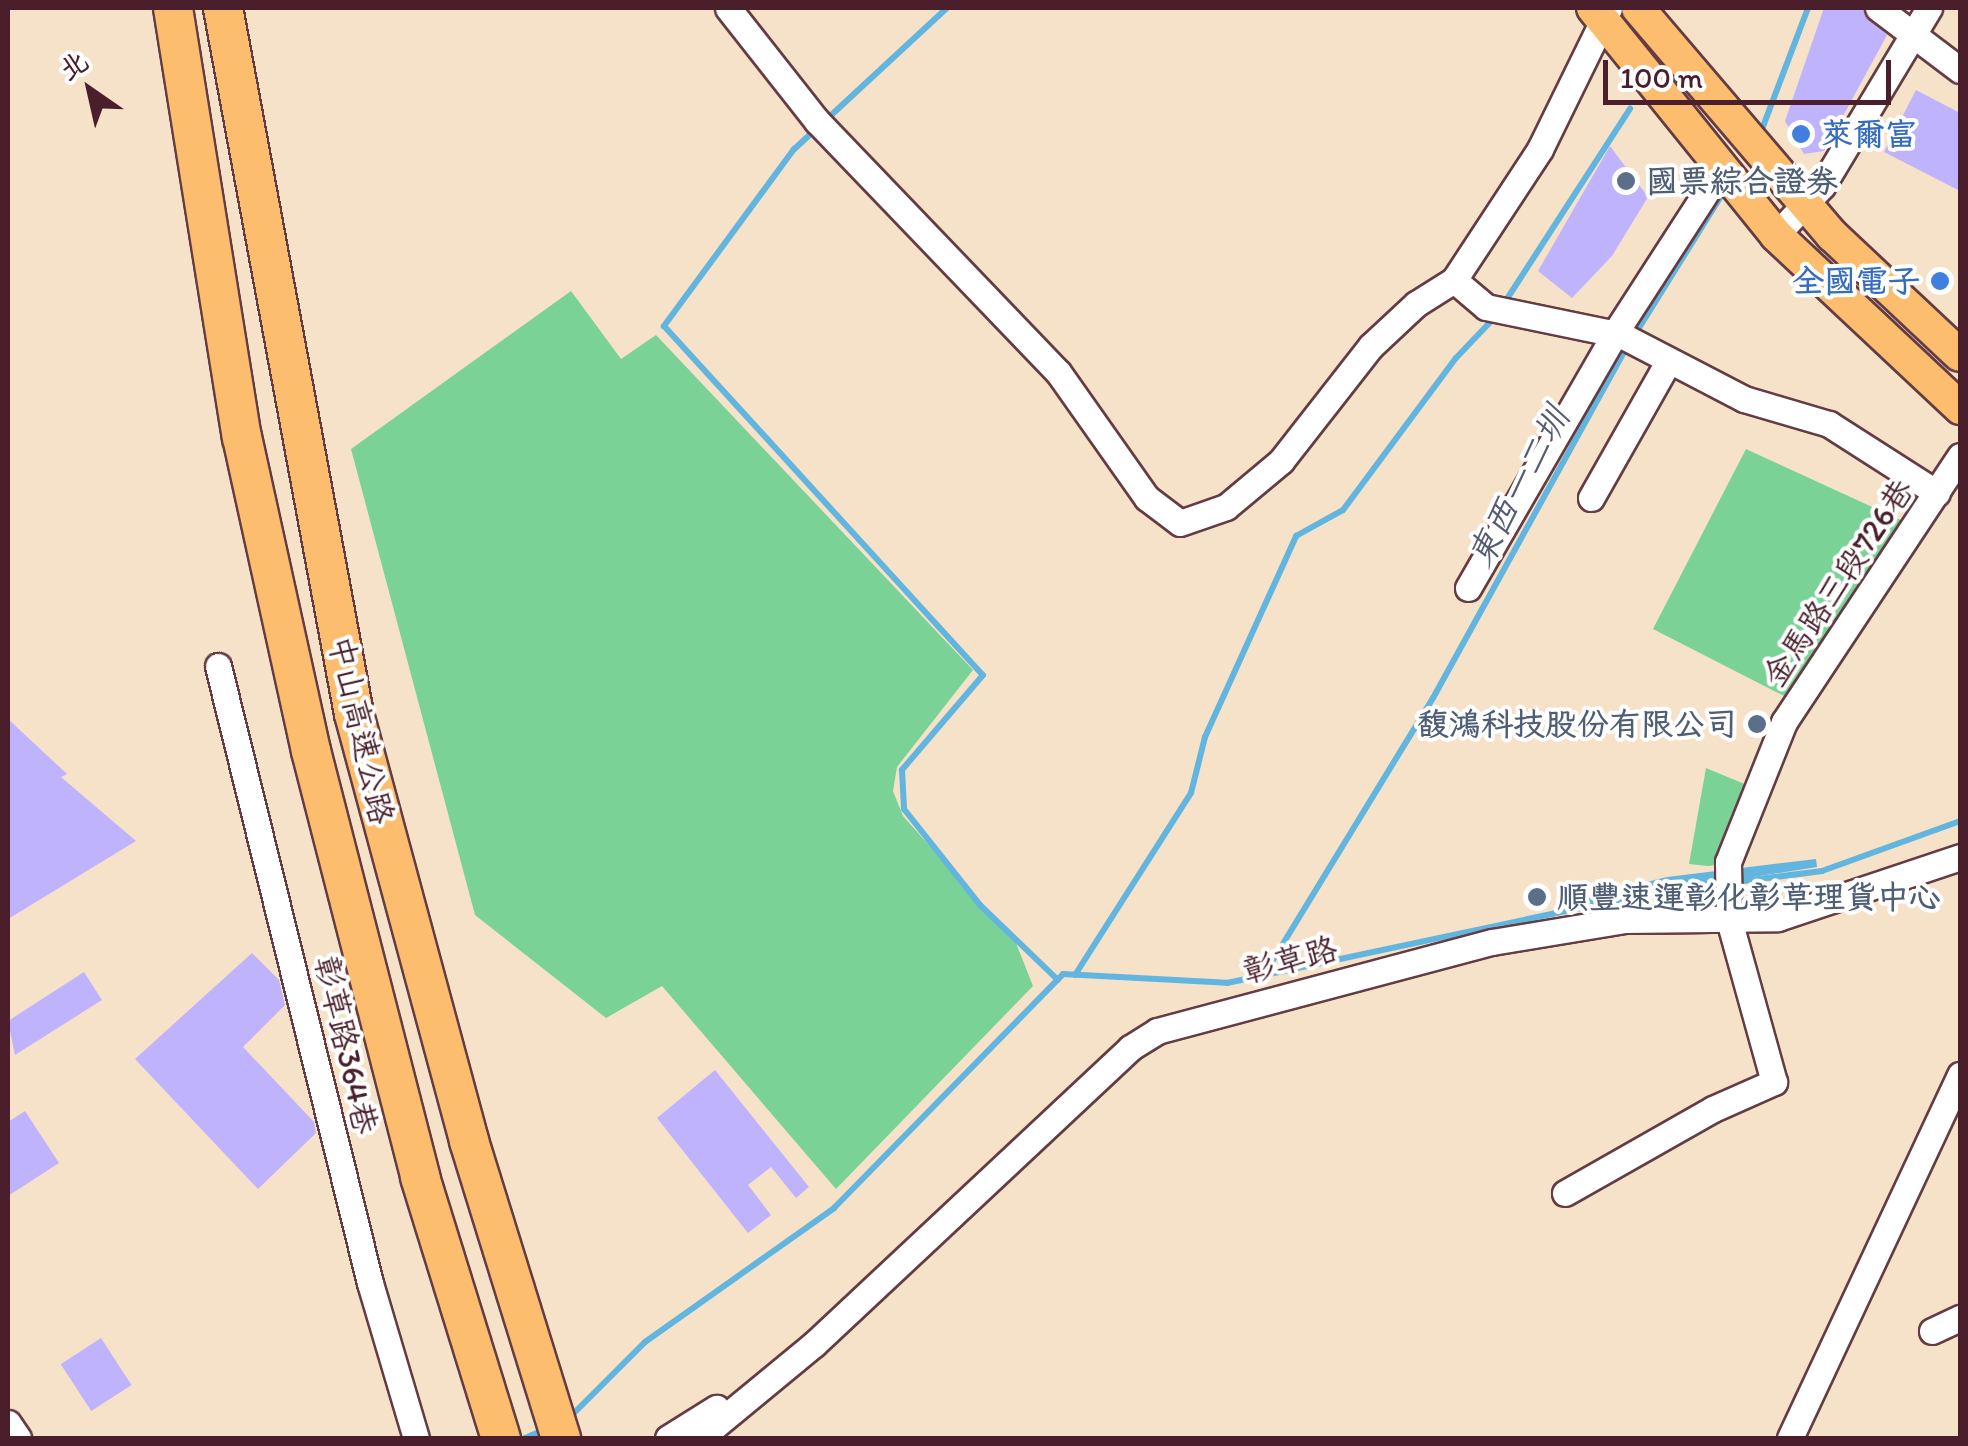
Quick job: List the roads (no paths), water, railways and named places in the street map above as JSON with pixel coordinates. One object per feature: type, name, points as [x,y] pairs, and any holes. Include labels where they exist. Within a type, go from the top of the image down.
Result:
[{"type":"highway","name":"中山高速公路","points":[[173,8],[242,437],[310,751],[420,1177],[501,1437]]},
{"type":"highway","name":"中山高速公路","points":[[223,8],[354,714],[469,1141],[558,1429]]},
{"type":"main road","points":[[1638,8],[1805,205],[1960,355]]},
{"type":"main road","points":[[1601,12],[1776,235],[1960,408]]},
{"type":"street","points":[[728,8],[822,126],[1058,372],[1147,498],[1180,522],[1226,507],[1282,461],[1371,346],[1416,304],[1454,280],[1540,149],[1601,12]]},
{"type":"street","points":[[1878,8],[1960,70]]},
{"type":"street","points":[[1776,235],[1805,205],[1929,8]]},
{"type":"street","points":[[1468,588],[1626,338],[1721,169]]},
{"type":"street","points":[[1454,280],[1486,307],[1626,338],[1744,399],[1829,424],[1937,493]]},
{"type":"street","points":[[1591,498],[1668,362]]},
{"type":"street","name":"金馬路三段726巷","points":[[1729,895],[1746,808],[1784,722],[1960,456]]},
{"type":"street","name":"彰草路364巷","points":[[218,666],[366,1267],[416,1438]]},
{"type":"street","name":"彰草路","points":[[700,1438],[762,1389],[1157,1031],[1492,942],[1625,920],[1729,895],[1778,918],[1960,857]]},
{"type":"street","points":[[1566,1193],[1713,1108],[1774,1082],[1729,895]]},
{"type":"street","points":[[1790,1438],[1960,1075]]},
{"type":"street","points":[[1932,1332],[1960,1318]]},
{"type":"street","name":"彰草路","points":[[668,1438],[719,1406],[762,1389]]},
{"type":"street","points":[[8,1423],[18,1438]]},
{"type":"water","points":[[1816,859],[1817,867],[1576,905],[1580,898],[1667,877]]},
{"type":"waterway","points":[[827,119],[947,8]]},
{"type":"waterway","name":"東西一二圳","points":[[1759,137],[1808,8]]},
{"type":"waterway","points":[[1503,305],[1630,109]]},
{"type":"waterway","points":[[818,127],[794,149],[664,326],[983,675],[902,770],[904,809],[980,905],[1058,980]]},
{"type":"waterway","name":"東西一二圳","points":[[1634,336],[1725,190]]},
{"type":"waterway","points":[[1075,975],[1191,793],[1205,737],[1296,536],[1343,510],[1456,358],[1496,316]]},
{"type":"waterway","name":"東西一二圳","points":[[1255,975],[1270,965],[1433,698],[1627,346]]},
{"type":"waterway","points":[[1736,882],[1822,871],[1960,821]]},
{"type":"waterway","points":[[569,1418],[645,1342],[834,1208],[1063,974],[1227,983],[1645,894],[1724,883]]},
{"type":"waterway","points":[[525,1438],[544,1430]]},
{"type":"place","name":"萊爾富","points":[[1801,134]]},
{"type":"place","name":"國票綜合證券","points":[[1626,181]]},
{"type":"place","name":"全國電子","points":[[1940,281]]},
{"type":"place","name":"馥鴻科技股份有限公司","points":[[1757,724]]},
{"type":"place","name":"順豐速運彰化彰草理貨中心","points":[[1537,897]]}]
